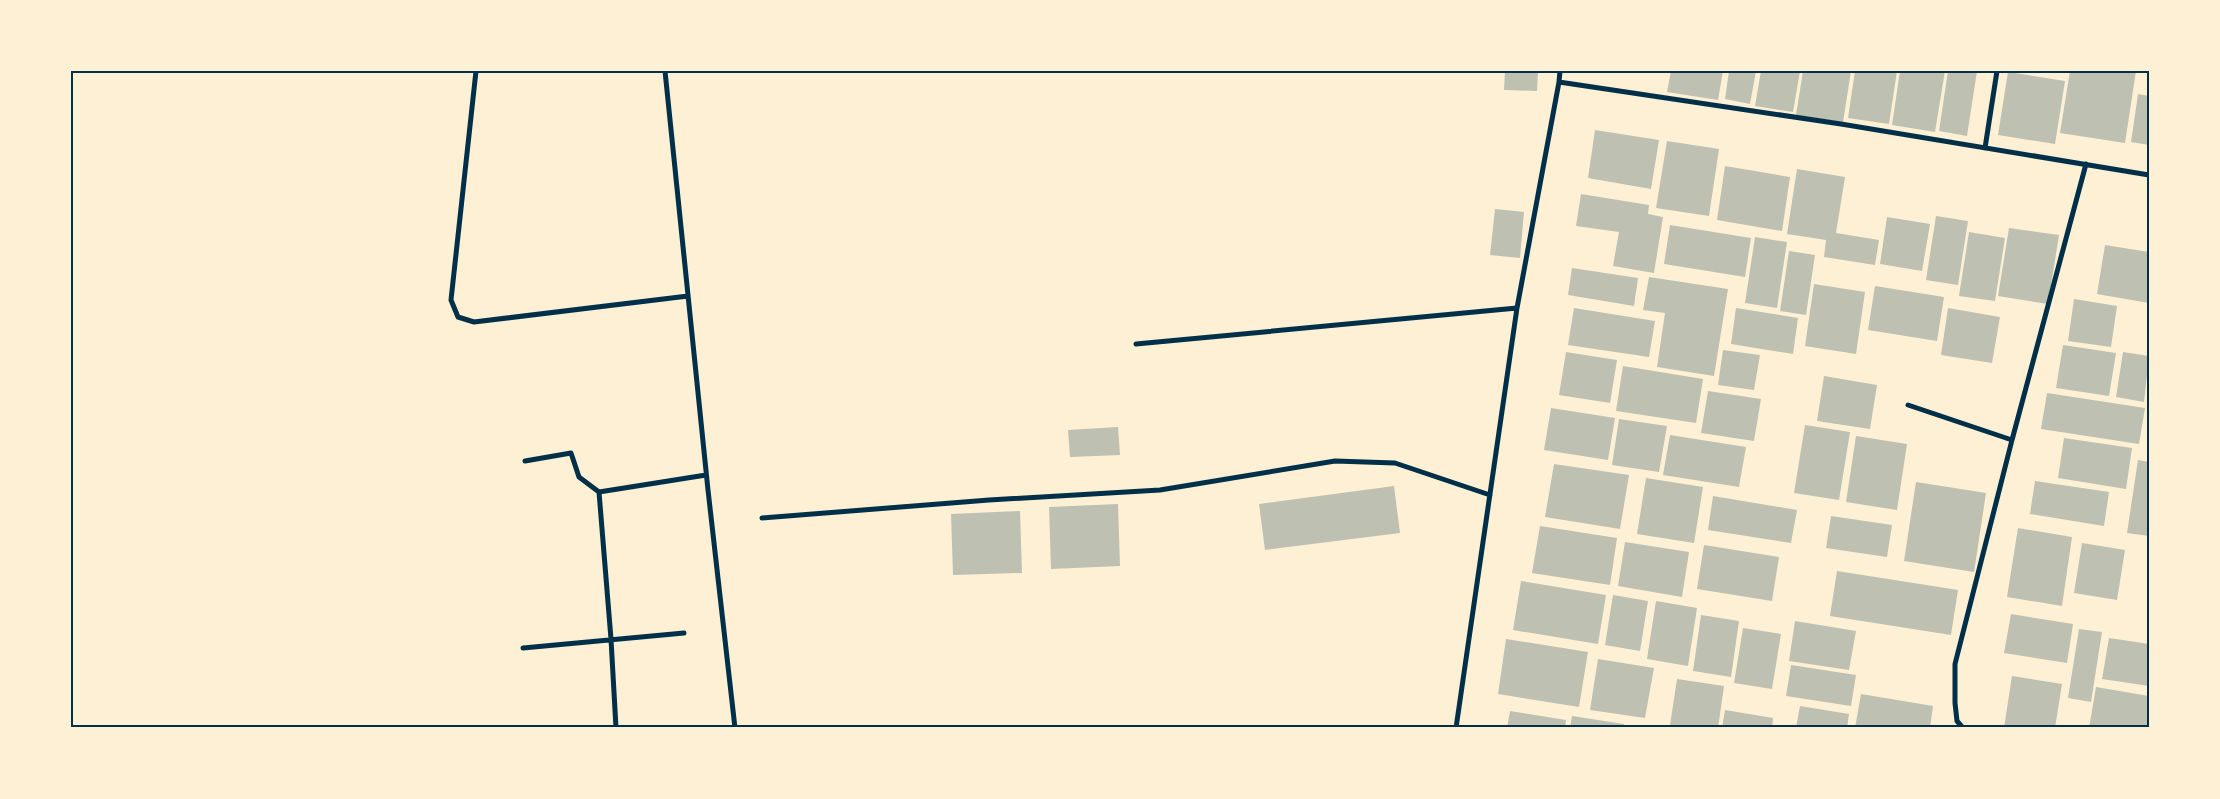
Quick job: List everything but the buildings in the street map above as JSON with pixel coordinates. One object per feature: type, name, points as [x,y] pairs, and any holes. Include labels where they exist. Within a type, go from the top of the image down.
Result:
[{"type":"street","points":[[476,71],[451,300],[458,317],[474,322],[688,296]]},
{"type":"street","points":[[665,71],[706,475],[735,728]]},
{"type":"street","points":[[1456,728],[1517,308],[1560,71]]},
{"type":"street","points":[[1985,148],[1997,71]]},
{"type":"street","points":[[1559,82],[2149,175]]},
{"type":"street","points":[[1963,728],[1957,721],[1955,703],[1956,664],[2012,440],[2086,164]]},
{"type":"street","points":[[1136,344],[1517,308]]},
{"type":"street","points":[[1908,405],[2012,440]]},
{"type":"street","points":[[525,461],[571,453],[579,477],[599,492],[706,475]]},
{"type":"street","points":[[762,518],[989,500],[1160,490],[1335,461],[1395,463],[1490,495]]},
{"type":"street","points":[[599,492],[616,728]]},
{"type":"street","points":[[523,648],[684,633]]}]
